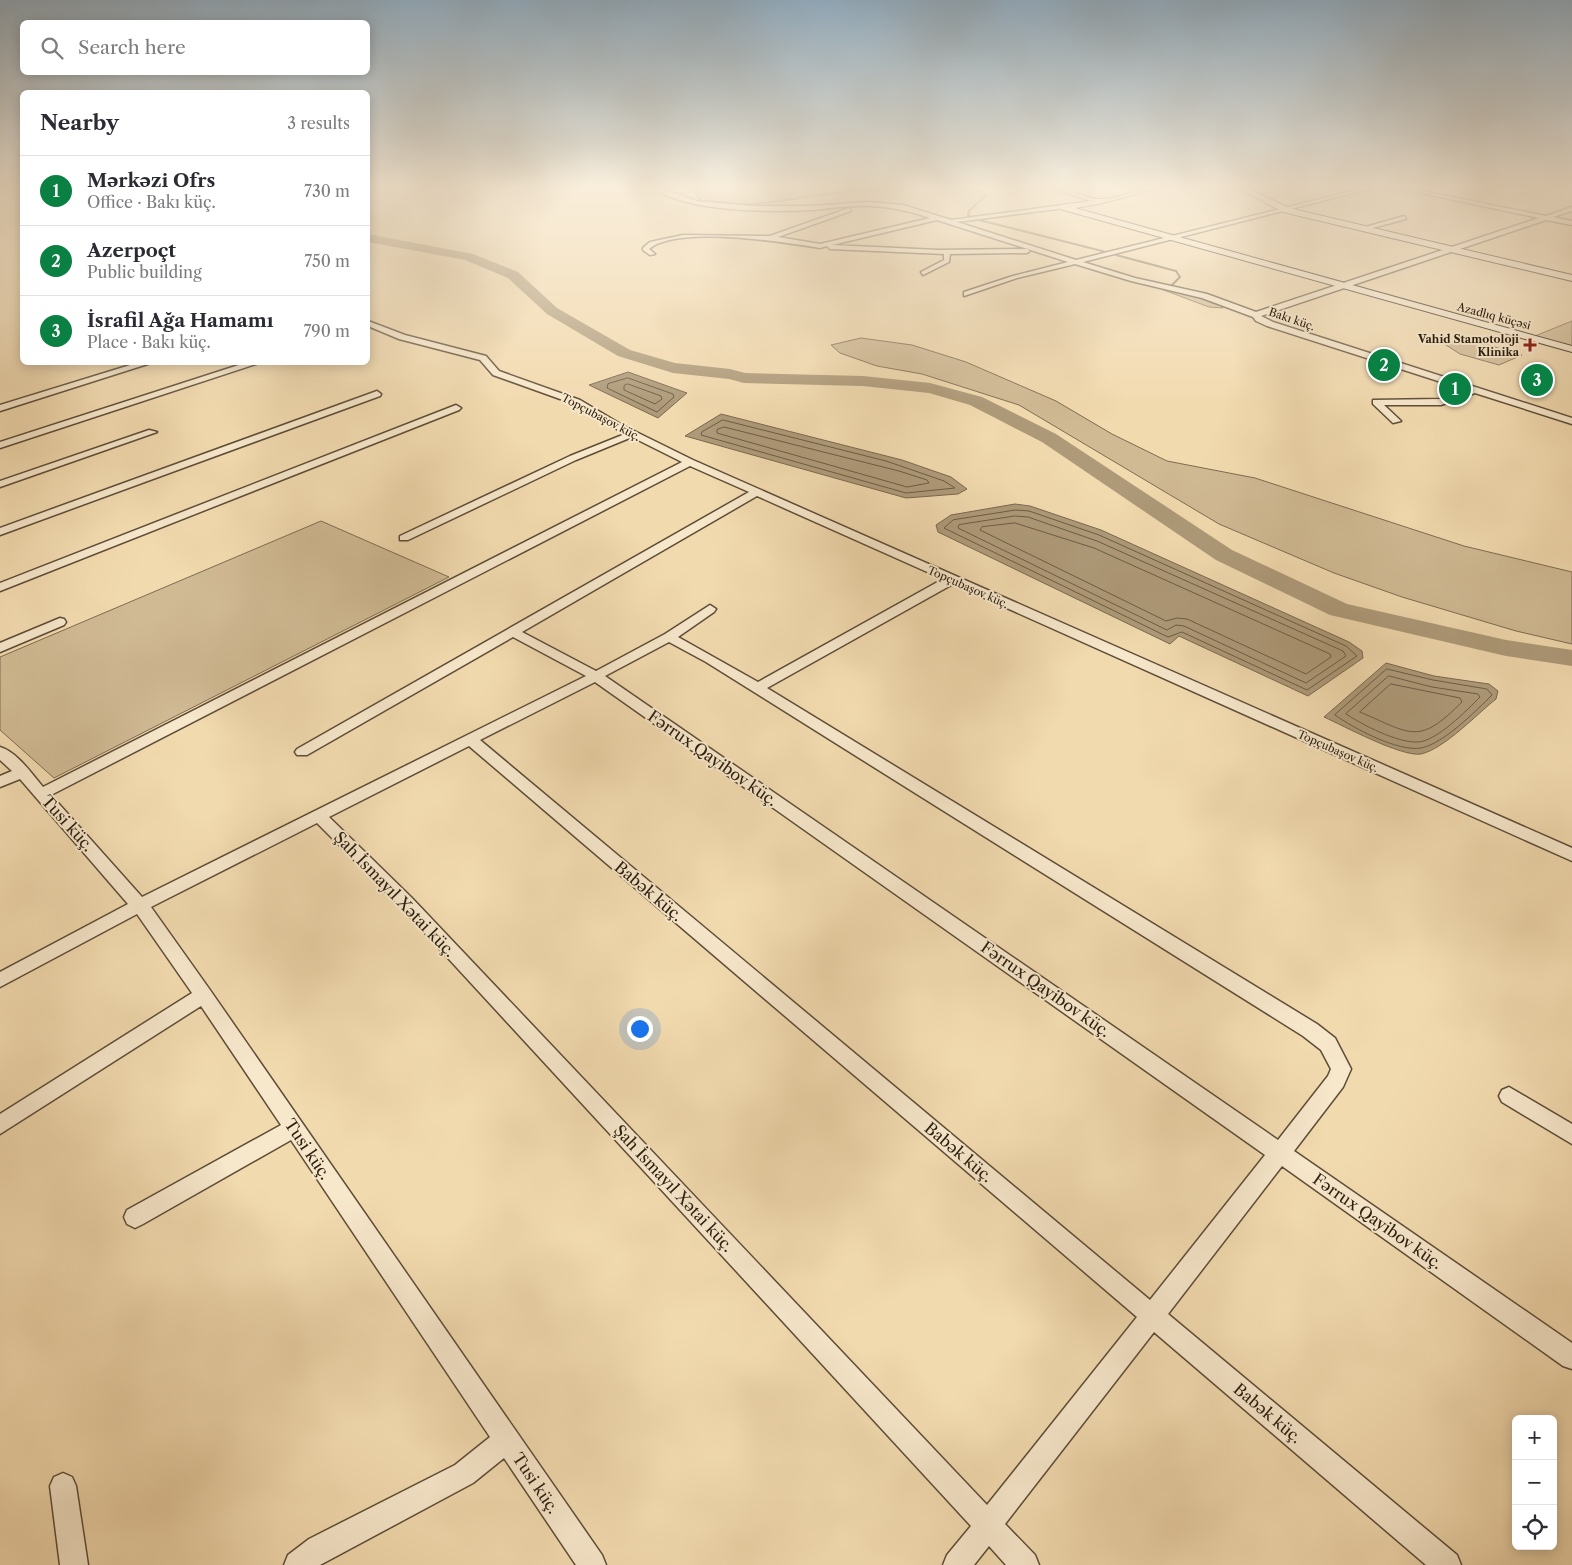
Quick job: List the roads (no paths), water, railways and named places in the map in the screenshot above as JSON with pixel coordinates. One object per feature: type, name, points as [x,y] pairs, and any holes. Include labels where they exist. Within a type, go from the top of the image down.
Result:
[{"type":"street","points":[[923,273],[947,261]]},
{"type":"street","name":"Bakı küç.","points":[[1072,261],[1132,280],[1204,296],[1256,315],[1259,319],[1270,324],[1572,421]]},
{"type":"street","points":[[967,294],[1015,278],[1079,261]]},
{"type":"street","name":"Azadlıq küçəsi","points":[[1254,261],[1572,349]]},
{"type":"street","points":[[1256,315],[1419,261]]},
{"type":"street","points":[[1500,261],[1572,278]]},
{"type":"street","name":"Topçubaşov küç.","points":[[370,324],[402,337],[483,358],[496,373],[577,402],[632,434],[690,462],[950,580],[1572,855]]},
{"type":"street","points":[[0,408],[140,365]]},
{"type":"street","points":[[0,445],[249,365]]},
{"type":"street","points":[[1396,421],[1376,402],[1435,406],[1474,390]]},
{"type":"street","points":[[0,532],[377,394]]},
{"type":"street","points":[[0,587],[456,408]]},
{"type":"street","points":[[0,484],[152,432]]},
{"type":"street","points":[[404,538],[573,458],[632,434]]},
{"type":"street","points":[[41,794],[690,462]]},
{"type":"street","points":[[302,752],[756,492]]},
{"type":"street","points":[[758,688],[950,580]]},
{"type":"street","points":[[0,980],[140,905],[596,676],[669,637],[710,609]]},
{"type":"street","points":[[0,648],[60,622]]},
{"type":"street","name":"Fərrux Qayibov küç.","points":[[513,632],[596,676],[1281,1152],[1572,1357]]},
{"type":"street","points":[[669,637],[690,646],[1328,1044],[1341,1068],[1339,1075],[1281,1152],[957,1565]]},
{"type":"street","name":"Babək küç.","points":[[470,738],[1447,1565]]},
{"type":"street","name":"Tusi küç.","points":[[0,752],[22,772],[154,922],[592,1565]]},
{"type":"street","points":[[0,782],[22,772]]},
{"type":"street","name":"Şah İsmayıl Xətai küç.","points":[[318,815],[412,909],[1024,1565]]},
{"type":"street","points":[[0,1125],[204,995]]},
{"type":"street","points":[[1509,1096],[1572,1135]]},
{"type":"street","points":[[135,1217],[294,1128]]},
{"type":"street","points":[[298,1565],[318,1549],[464,1474],[507,1440]]},
{"type":"street","points":[[63,1486],[74,1565]]},
{"type":"water","points":[[628,372],[687,393],[658,418],[589,385]]},
{"type":"water","points":[[721,414],[902,460],[951,477],[967,489],[958,494],[906,498],[685,436]]},
{"type":"water","points":[[1015,504],[1030,506],[1101,530],[1349,642],[1362,651],[1363,658],[1308,696],[1179,636],[1170,644],[938,532],[936,525],[951,515]]},
{"type":"water","points":[[1386,663],[1434,676],[1489,684],[1498,691],[1496,699],[1450,738],[1430,751],[1421,754],[1400,751],[1324,717]]},
{"type":"waterway","points":[[478,261],[513,275],[552,311],[624,353],[673,368],[730,374],[744,378],[863,381],[930,388],[976,401],[1049,438],[1224,555],[1339,610],[1506,648],[1572,658]]},
{"type":"waterway","points":[[1139,261],[1176,271],[1180,277],[1171,286]]},
{"type":"place","name":"Vahid Stamotoloji Klinika","points":[[1530,345]]},
{"type":"place","name":"Azerpoçt","points":[[1384,365]]},
{"type":"place","name":"İsrafil Ağa Hamamı","points":[[1537,380]]},
{"type":"place","name":"Mərkəzi Ofrs","points":[[1455,389]]}]
